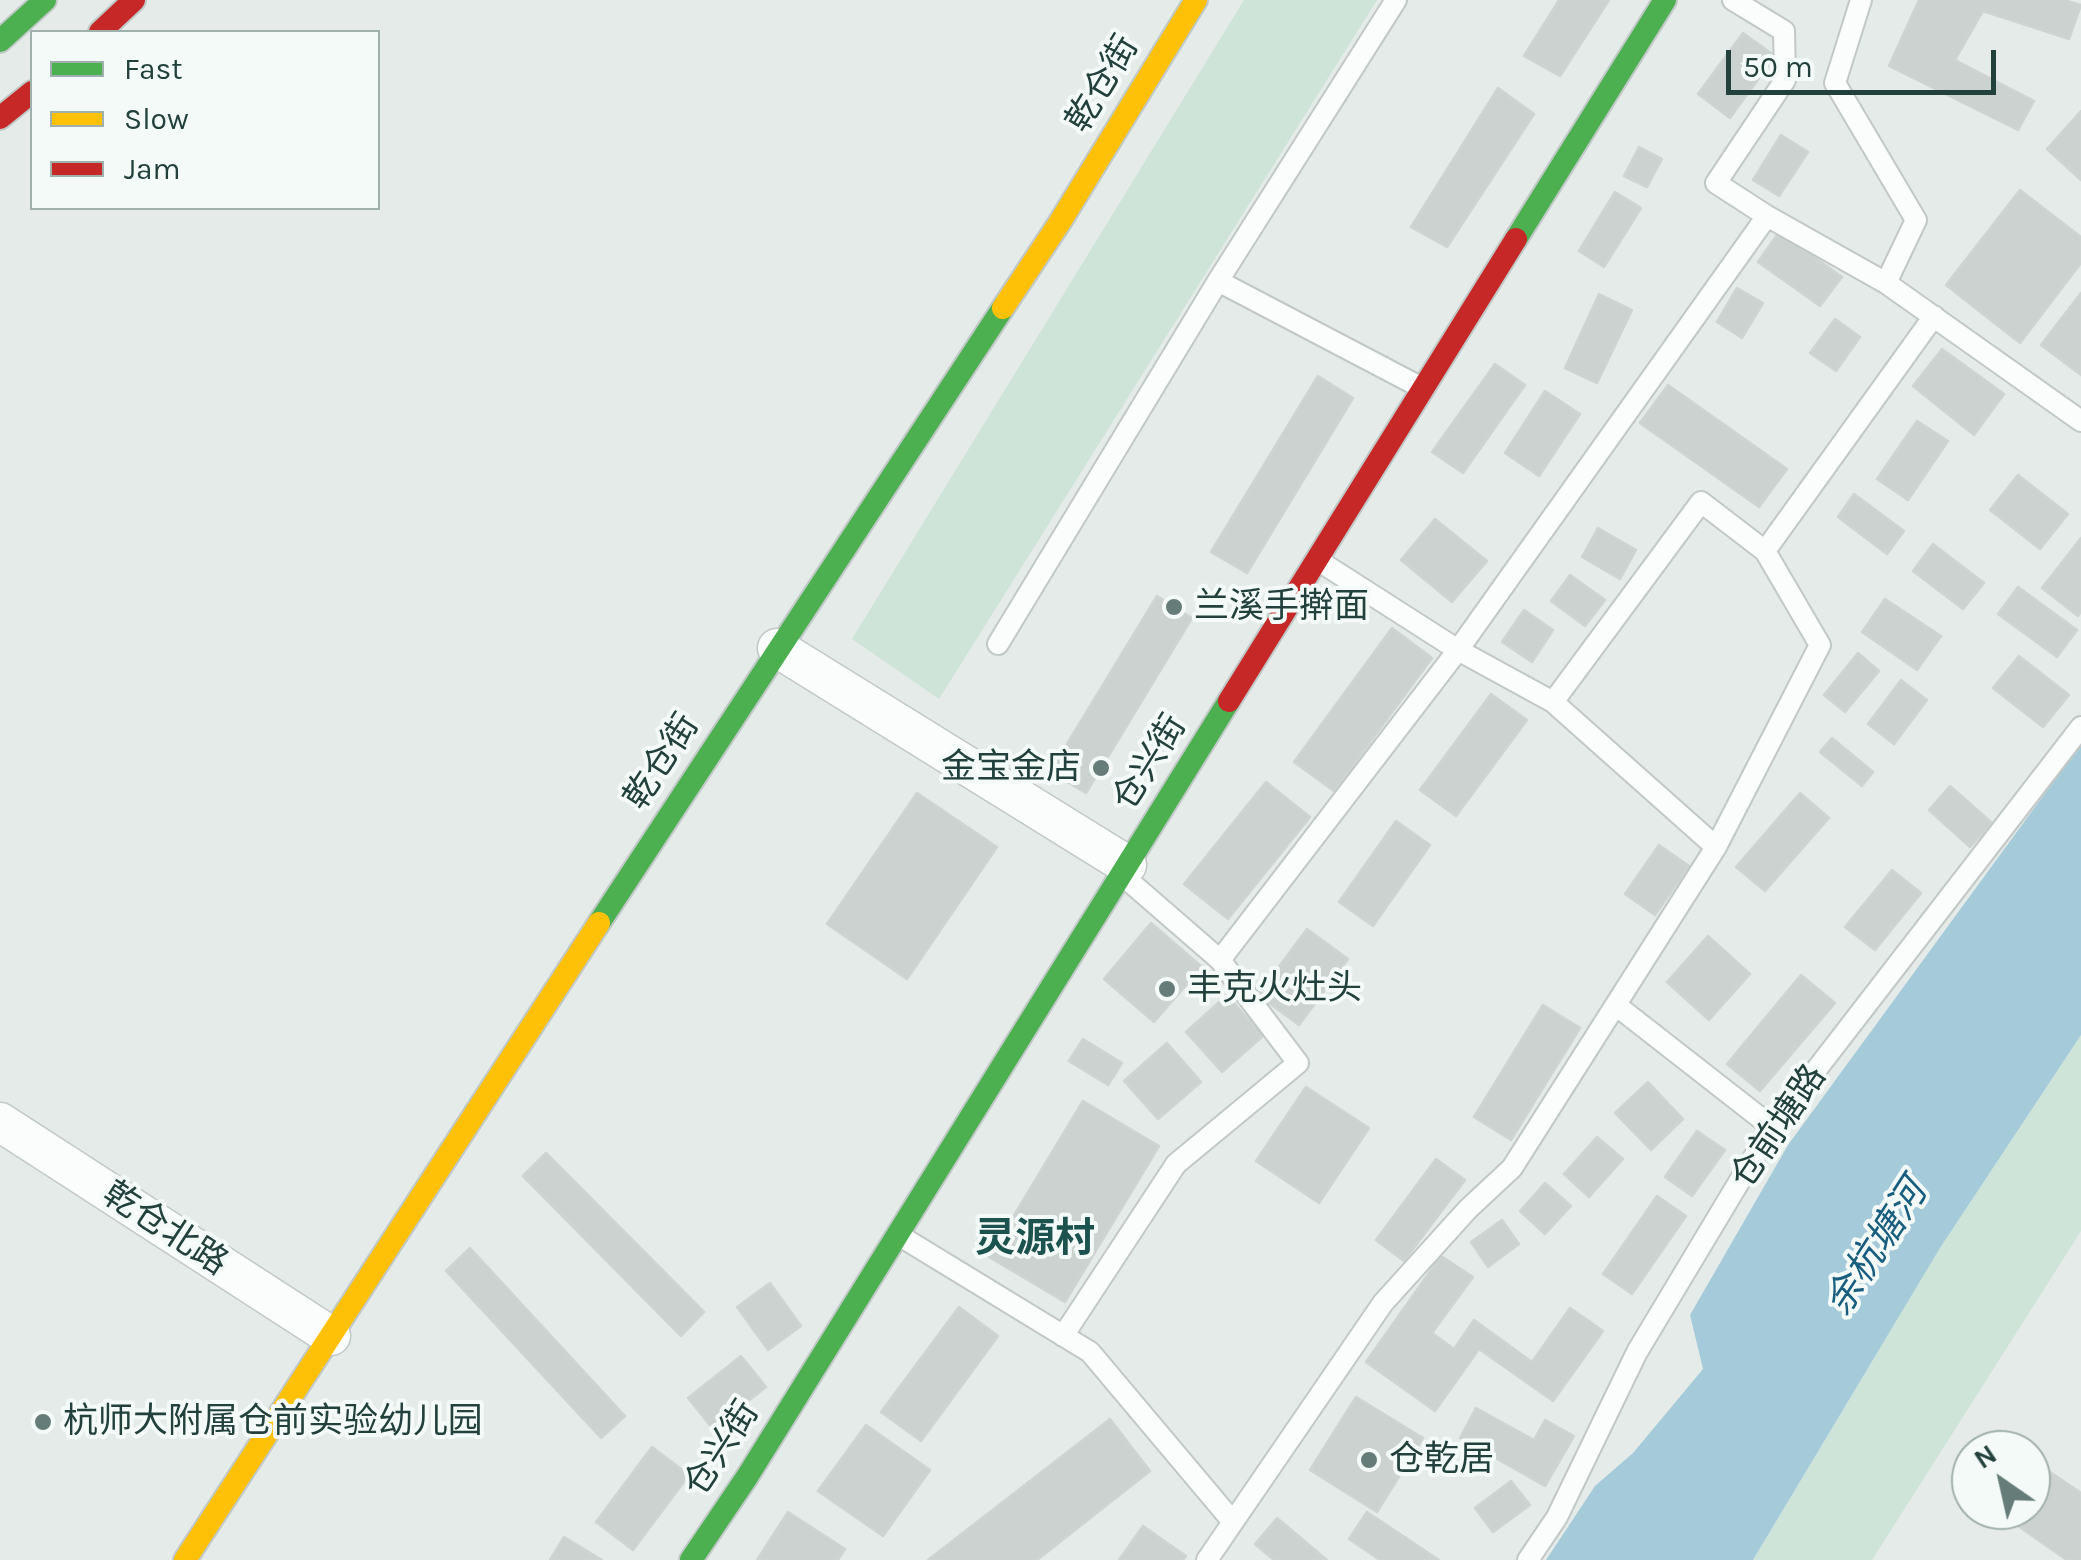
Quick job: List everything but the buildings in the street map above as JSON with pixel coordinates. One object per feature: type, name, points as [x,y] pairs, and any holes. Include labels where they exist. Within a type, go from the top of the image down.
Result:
[{"type":"street","points":[[0,41],[45,0]]},
{"type":"street","points":[[102,30],[134,0]]},
{"type":"street","name":"乾仓街","points":[[185,1560],[1060,222],[1196,0]]},
{"type":"street","name":"仓兴街","points":[[690,1560],[748,1477],[1665,0]]},
{"type":"street","points":[[0,118],[30,94]]},
{"type":"street","points":[[778,648],[1124,870]]},
{"type":"street","name":"乾仓北路","points":[[0,1122],[331,1336]]},
{"type":"lane","points":[[998,644],[1218,281],[1396,0]]},
{"type":"lane","points":[[1733,0],[1784,31],[1785,80],[1716,183],[1886,283],[2081,420]]},
{"type":"lane","points":[[1861,0],[1835,83],[1916,220],[1886,283]]},
{"type":"lane","points":[[1220,960],[1458,650],[1767,216]]},
{"type":"lane","points":[[1218,281],[1424,388]]},
{"type":"lane","points":[[1765,551],[1934,316]]},
{"type":"lane","points":[[1207,1560],[1382,1303],[1468,1208],[1512,1168],[1716,846],[1820,645],[1765,551],[1701,502],[1552,702]]},
{"type":"lane","points":[[1317,560],[1458,650],[1552,702],[1716,846]]},
{"type":"lane","name":"仓前塘路","points":[[1528,1560],[1557,1517],[1637,1352],[1772,1127],[2081,726]]},
{"type":"lane","points":[[1063,1336],[1176,1164],[1298,1063],[1220,960],[1124,870]]},
{"type":"lane","points":[[1617,1006],[1772,1127]]},
{"type":"lane","points":[[898,1235],[1090,1352],[1233,1522]]},
{"type":"green space","points":[[1244,0],[1377,0],[939,699],[852,639]]},
{"type":"green space","points":[[2081,1035],[2081,1231],[1955,1430],[1951,1430],[1872,1560],[1753,1560],[1940,1248]]},
{"type":"water","name":"余杭塘河","points":[[2081,744],[2081,1035],[1940,1248],[1753,1560],[1546,1560],[1595,1486],[1633,1453],[1703,1369],[1690,1315],[1788,1145]]},
{"type":"traffic: fast","points":[[0,41],[45,0]]},
{"type":"traffic: fast","points":[[1516,239],[1665,0]]},
{"type":"traffic: fast","points":[[599,923],[1003,308]]},
{"type":"traffic: fast","points":[[691,1560],[747,1477],[1229,701]]},
{"type":"traffic: slow","points":[[1003,308],[1196,0]]},
{"type":"traffic: slow","points":[[185,1560],[599,923]]},
{"type":"traffic: jam","points":[[102,30],[134,0]]},
{"type":"traffic: jam","points":[[0,118],[30,94]]},
{"type":"traffic: jam","points":[[1229,701],[1516,239]]},
{"type":"place","name":"兰溪手擀面","points":[[1174,607]]},
{"type":"place","name":"金宝金店","points":[[1101,768]]},
{"type":"place","name":"丰克火灶头","points":[[1167,989]]},
{"type":"place","name":"杭师大附属仓前实验幼儿园","points":[[43,1422]]},
{"type":"place","name":"仓乾居","points":[[1369,1460]]},
{"type":"district","name":"灵源村","points":[[1035,1240]]}]
